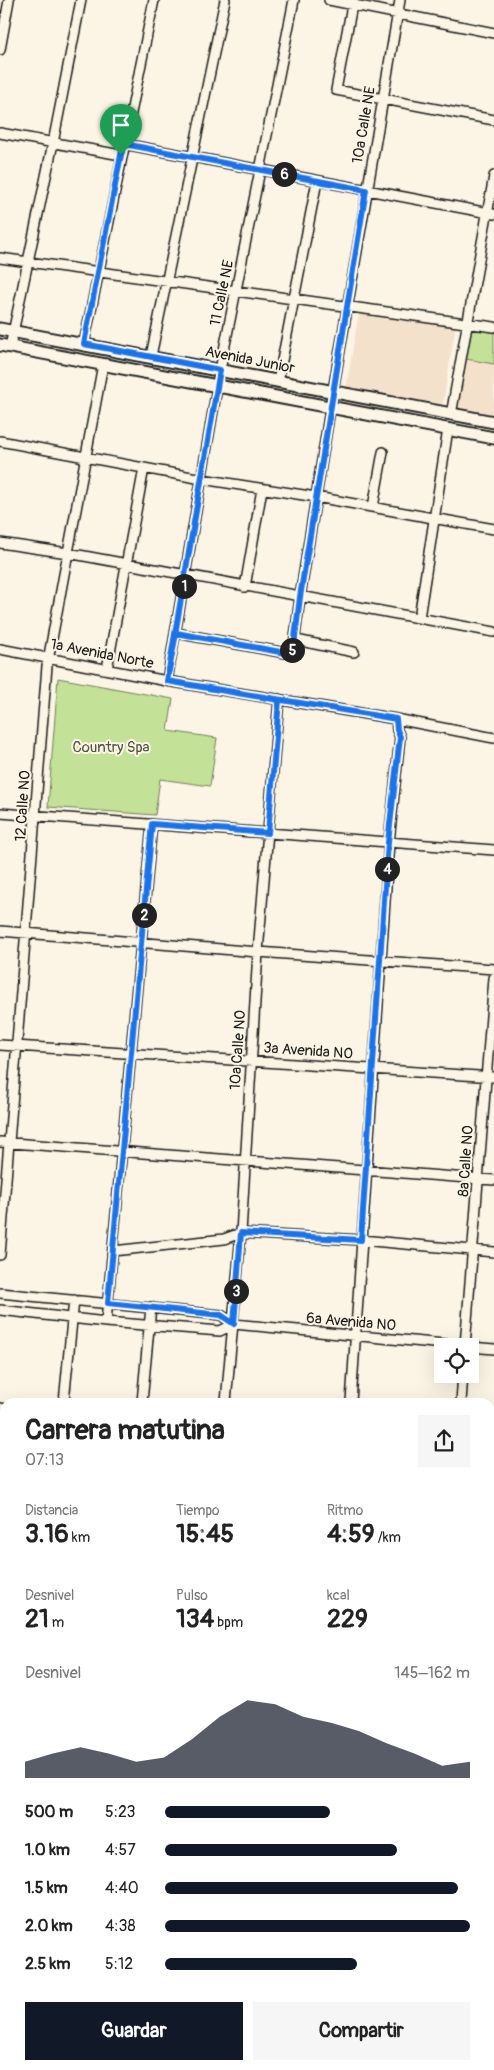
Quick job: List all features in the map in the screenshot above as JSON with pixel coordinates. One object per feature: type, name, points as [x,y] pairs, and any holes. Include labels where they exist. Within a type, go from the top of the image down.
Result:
[{"type":"main road","name":"Avenida Junior","points":[[0,329],[494,422]]},
{"type":"main road","points":[[5,346],[494,438]]},
{"type":"street","points":[[0,50],[9,0]]},
{"type":"street","points":[[5,346],[12,331],[28,262],[81,0]]},
{"type":"street","points":[[84,344],[154,0]]},
{"type":"street","points":[[151,356],[225,0]]},
{"type":"street","name":"11 Calle NE","points":[[167,681],[217,386],[294,0]]},
{"type":"street","points":[[329,0],[353,2],[398,14],[494,33]]},
{"type":"street","name":"10a Calle NE","points":[[296,640],[300,597],[333,391],[400,0]]},
{"type":"street","points":[[353,2],[336,90],[494,120]]},
{"type":"street","points":[[0,133],[121,155]]},
{"type":"street","points":[[124,144],[490,213]]},
{"type":"street","points":[[451,415],[466,324],[490,213],[494,176]]},
{"type":"street","points":[[278,381],[318,181]]},
{"type":"street","points":[[0,258],[494,327]]},
{"type":"street","name":"12 Calle NO","points":[[0,1255],[5,1142],[17,1046],[48,658],[103,364]]},
{"type":"street","points":[[419,618],[448,429]]},
{"type":"street","points":[[0,441],[202,479],[494,529]]},
{"type":"street","points":[[373,507],[383,452]]},
{"type":"street","points":[[107,669],[144,468]]},
{"type":"street","points":[[245,587],[262,489]]},
{"type":"street","points":[[0,543],[494,632]]},
{"type":"street","points":[[176,633],[286,653],[292,650],[296,640],[354,652]]},
{"type":"street","name":"1a Avenida Norte","points":[[0,649],[167,681],[396,719],[494,738]]},
{"type":"street","name":"10a Calle NO","points":[[226,1398],[241,1233],[258,952],[279,700]]},
{"type":"street","points":[[351,1398],[388,842],[400,737],[396,719]]},
{"type":"street","points":[[0,813],[494,850]]},
{"type":"street","points":[[106,1322],[152,824]]},
{"type":"street","points":[[0,931],[494,969]]},
{"type":"street","name":"8a Calle NO","points":[[466,1338],[478,1179],[490,1077],[494,978]]},
{"type":"street","name":"3a Avenida NO","points":[[0,1045],[490,1077]]},
{"type":"street","points":[[5,1142],[494,1180]]},
{"type":"street","points":[[113,1251],[224,1239],[241,1233],[361,1240],[494,1252]]},
{"type":"street","name":"6a Avenida NO","points":[[0,1293],[221,1315],[234,1324],[434,1343]]},
{"type":"street","points":[[64,1398],[74,1300]]},
{"type":"street","points":[[142,1398],[150,1307]]},
{"type":"street","name":"6a Avenida NO","points":[[0,1310],[106,1322],[220,1331],[234,1324]]},
{"type":"street","points":[[479,1348],[494,1349]]},
{"type":"street","points":[[461,1398],[462,1383]]},
{"type":"shaded area","points":[[360,307],[456,323],[443,404],[346,388]]},
{"type":"shaded area","points":[[473,321],[494,325],[494,417],[458,410]]},
{"type":"green space","points":[[472,328],[494,332],[494,364],[466,359]]},
{"type":"green space","name":"Country Spa","points":[[58,678],[173,699],[168,731],[217,738],[210,786],[160,779],[155,815],[48,807]]},
{"type":"route","points":[[121,155],[84,344],[220,370],[167,681],[279,700],[268,833],[152,824],[108,1303],[221,1315],[234,1324],[241,1233],[361,1240],[388,842],[400,737],[396,719],[167,681],[176,633],[286,653],[292,650],[294,646],[300,597],[366,190],[124,144],[121,155]]}]
